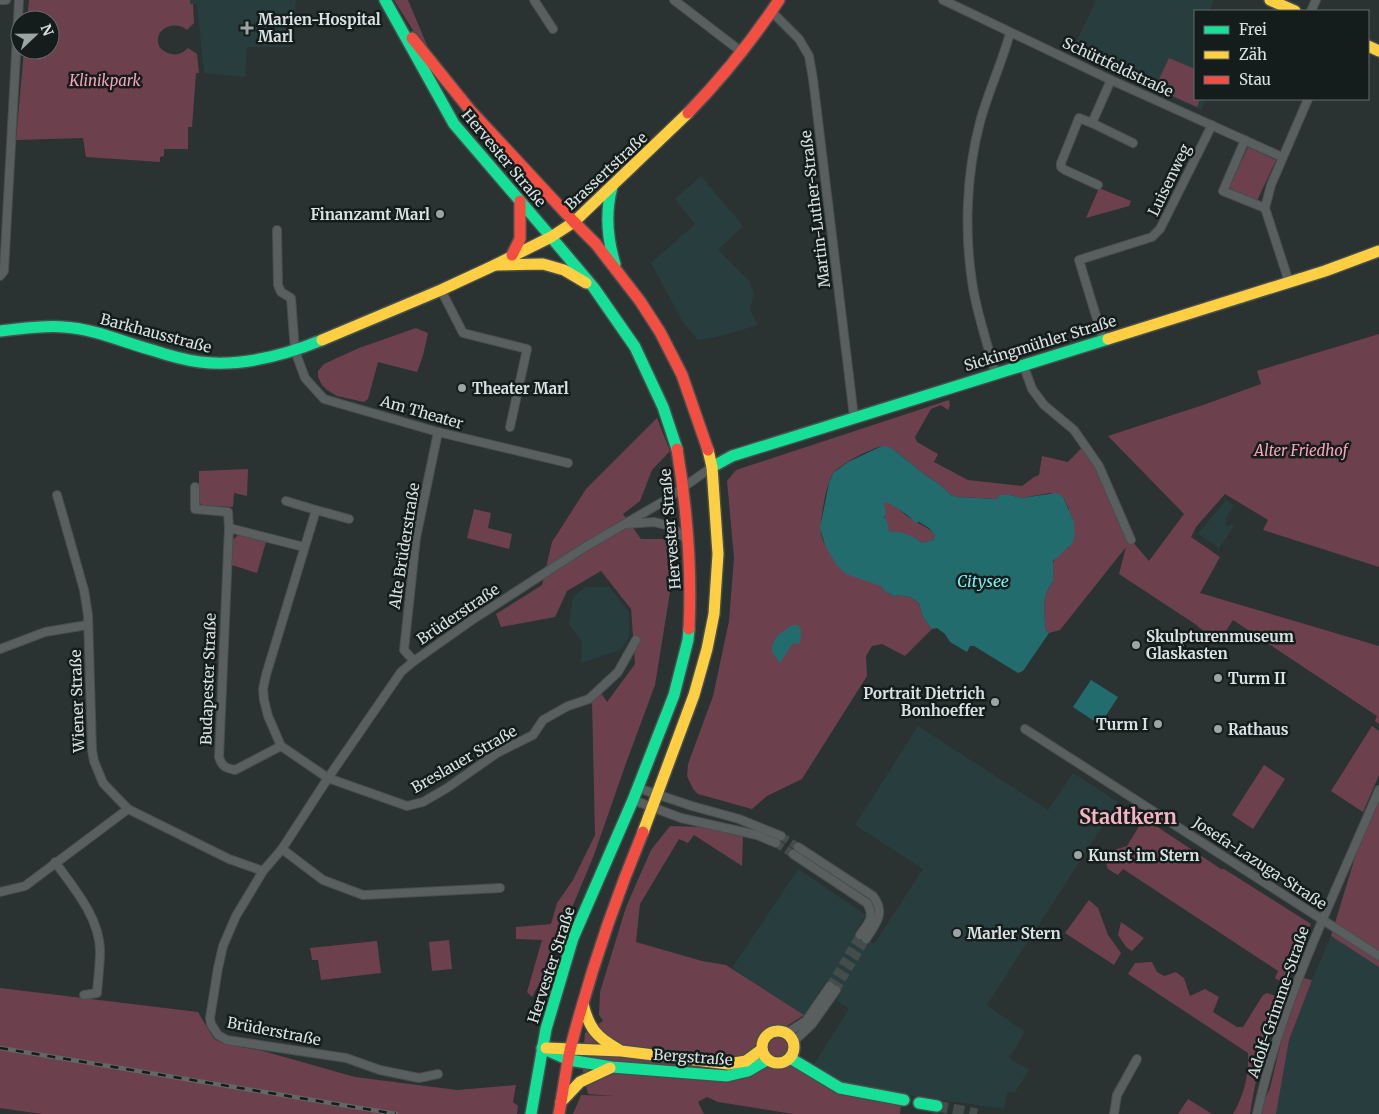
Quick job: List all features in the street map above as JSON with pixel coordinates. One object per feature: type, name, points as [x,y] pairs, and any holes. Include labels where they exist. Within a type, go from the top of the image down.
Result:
[{"type":"main road","name":"Brassertstraße","points":[[295,351],[441,290],[495,265],[574,222],[706,95],[743,53],[779,0]]},
{"type":"main road","points":[[1270,0],[1293,10]]},
{"type":"main road","name":"Hervester Straße","points":[[387,3],[454,124],[594,288],[635,347],[663,407],[676,443],[683,486],[689,541],[691,588],[688,640],[674,695],[638,788],[573,938],[542,1048],[531,1114]]},
{"type":"main road","name":"Hervester Straße","points":[[387,3],[436,69],[503,148],[596,244],[617,269],[650,316],[671,352],[691,400],[707,445],[712,467],[718,554],[714,614],[707,649],[694,695],[654,808],[621,885],[598,951],[571,1048],[559,1114]]},
{"type":"main road","points":[[612,187],[608,198],[606,224],[617,269]]},
{"type":"main road","points":[[512,256],[520,239],[520,201]]},
{"type":"main road","name":"Sickingmühler Straße","points":[[712,467],[732,456],[1325,271],[1379,251]]},
{"type":"main road","points":[[495,265],[543,264],[564,270],[594,288]]},
{"type":"main road","name":"Barkhausstraße","points":[[0,332],[42,327],[65,327],[103,334],[185,359],[216,364],[251,362],[295,351]]},
{"type":"main road","name":"Bergstraße","points":[[583,1004],[587,1022],[592,1032],[602,1040],[621,1050]]},
{"type":"main road","name":"Bergstraße","points":[[542,1048],[569,1060],[612,1067],[739,1076],[754,1069],[764,1055],[762,1040],[769,1033],[778,1030],[790,1038]]},
{"type":"main road","points":[[790,1038],[793,1053],[790,1058],[840,1088],[904,1100]]},
{"type":"main road","name":"Bergstraße","points":[[542,1048],[621,1050],[728,1064],[764,1055]]},
{"type":"main road","name":"Bergstraße","points":[[764,1055],[777,1063],[782,1063],[790,1058]]},
{"type":"main road","name":"Bergstraße","points":[[562,1102],[580,1082],[593,1074],[612,1067]]},
{"type":"main road","points":[[919,1103],[937,1106]]},
{"type":"street","points":[[0,0],[6,0]]},
{"type":"street","points":[[0,276],[4,271],[20,0]]},
{"type":"street","points":[[534,0],[554,29]]},
{"type":"street","points":[[674,0],[743,53]]},
{"type":"street","name":"Schüttfeldstraße","points":[[943,0],[1111,80],[1282,157]]},
{"type":"street","name":"Martin-Luther-Straße","points":[[772,12],[799,40],[809,56],[854,417]]},
{"type":"street","points":[[996,373],[974,289],[968,229],[969,194],[972,158],[979,125],[989,90],[1010,32]]},
{"type":"street","points":[[1092,123],[1111,80]]},
{"type":"street","points":[[1288,282],[1265,208],[1271,185],[1282,157],[1308,100]]},
{"type":"street","points":[[1098,185],[1061,167],[1060,163],[1079,118],[1133,143]]},
{"type":"street","name":"Luisenweg","points":[[1103,339],[1079,260],[1152,237],[1160,229],[1212,125]]},
{"type":"street","points":[[1245,140],[1223,191],[1265,208]]},
{"type":"street","points":[[277,230],[278,285],[281,292],[292,298],[295,351]]},
{"type":"street","points":[[441,290],[463,333],[527,349],[510,427]]},
{"type":"street","name":"Am Theater","points":[[295,351],[306,378],[324,399],[438,432],[568,463]]},
{"type":"street","points":[[1022,364],[1032,389],[1044,405],[1074,430],[1099,466],[1131,540]]},
{"type":"street","name":"Alte Brüderstraße","points":[[414,661],[404,650],[416,538],[438,432]]},
{"type":"street","name":"Brüderstraße","points":[[438,1074],[418,1078],[400,1075],[346,1058],[227,1040],[218,1035],[211,1024],[210,1018],[223,946],[236,916],[263,872],[282,849],[401,672],[472,620],[585,547],[664,501],[712,467]]},
{"type":"street","points":[[195,487],[195,509],[228,512],[229,528],[304,547]]},
{"type":"street","name":"Wiener Straße","points":[[57,495],[84,590],[88,615],[91,736],[94,761],[103,783],[128,809],[229,859],[263,872]]},
{"type":"street","points":[[286,502],[349,519]]},
{"type":"street","points":[[316,510],[268,666],[263,689],[268,716],[281,746],[328,778]]},
{"type":"street","points":[[624,524],[654,522],[670,526],[689,541]]},
{"type":"street","name":"Budapester Straße","points":[[229,528],[219,757],[225,768],[236,770],[281,746]]},
{"type":"street","points":[[0,648],[45,632],[87,625]]},
{"type":"street","name":"Breslauer Straße","points":[[328,778],[407,806],[423,802],[497,752],[533,735],[543,720],[568,706],[589,699],[618,672],[636,640]]},
{"type":"street","name":"Josefa-Lazuga-Straße","points":[[1025,729],[1379,956]]},
{"type":"street","points":[[638,788],[738,819],[781,836]]},
{"type":"street","name":"Adolf-Grimme-Straße","points":[[1257,1114],[1260,1096],[1290,1002],[1322,920],[1379,790]]},
{"type":"street","points":[[633,800],[681,818],[757,835],[776,844]]},
{"type":"street","points":[[0,892],[25,886],[128,809]]},
{"type":"street","points":[[793,854],[867,902],[872,912],[863,937],[873,928],[880,912],[879,903],[873,896],[798,847]]},
{"type":"street","points":[[282,849],[323,880],[363,896],[500,888]]},
{"type":"street","points":[[55,862],[80,899],[98,935],[100,949],[97,993],[84,996]]},
{"type":"street","points":[[790,1038],[812,1024],[833,988]]},
{"type":"street","points":[[1114,1114],[1117,1095],[1137,1059]]},
{"type":"shaded area","name":"Marien-Hospital Marl","points":[[190,0],[296,0],[290,47],[247,47],[245,77],[204,73],[197,4],[190,4]]},
{"type":"shaded area","points":[[1096,0],[1214,0],[1209,10],[1194,10],[1194,100],[1206,100],[1201,110],[1071,53]]},
{"type":"shaded area","points":[[701,176],[743,226],[718,250],[750,282],[754,293],[750,310],[758,325],[721,336],[698,340],[683,322],[651,263],[695,224],[675,199]]},
{"type":"shaded area","points":[[1226,500],[1234,505],[1225,519],[1227,521],[1225,524],[1229,527],[1231,524],[1234,526],[1219,548],[1198,534]]},
{"type":"shaded area","points":[[586,587],[609,587],[629,612],[629,637],[620,650],[581,663],[582,642],[569,624],[573,597]]},
{"type":"shaded area","name":"Marler Stern","points":[[918,726],[1048,810],[1073,773],[1118,802],[987,1005],[1025,1032],[1009,1058],[1029,1070],[1015,1092],[1007,1092],[1004,1109],[842,1085],[813,1066],[849,1009],[836,1000],[841,993],[825,983],[804,1015],[732,968],[798,869],[866,915],[855,932],[874,944],[923,869],[855,825]]},
{"type":"shaded area","points":[[1331,936],[1379,967],[1379,1114],[1276,1114],[1289,1040]]},
{"type":"green space","name":"Klinikpark","points":[[29,0],[190,0],[190,4],[193,4],[194,23],[187,30],[176,26],[165,28],[161,31],[158,42],[160,48],[167,53],[178,54],[188,48],[197,54],[199,73],[196,73],[192,127],[188,127],[188,149],[164,149],[164,156],[160,157],[160,162],[86,157],[83,138],[16,140],[23,60],[60,60],[60,10],[28,10]]},
{"type":"green space","points":[[394,0],[408,0],[429,50],[426,51]]},
{"type":"green space","points":[[1169,58],[1194,69],[1194,100],[1200,100],[1197,107],[1155,88]]},
{"type":"green space","points":[[1248,147],[1276,160],[1257,201],[1229,188]]},
{"type":"green space","points":[[1099,188],[1131,201],[1129,206],[1086,218]]},
{"type":"green space","points":[[416,328],[428,333],[417,372],[378,362],[368,399],[364,402],[337,396],[322,385],[318,377],[318,371],[324,364],[359,348]]},
{"type":"green space","name":"Alter Friedhof","points":[[1379,334],[1379,567],[1263,530],[1268,520],[1225,494],[1196,527],[1191,537],[1220,557],[1200,593],[1379,646],[1379,724],[1375,721],[1377,716],[1233,620],[1218,643],[1195,624],[1119,574],[1126,547],[1060,630],[1049,633],[1046,631],[1045,599],[1053,582],[1054,562],[1069,547],[1069,509],[1063,497],[1050,493],[1022,498],[1010,495],[999,496],[999,499],[956,497],[894,450],[882,446],[844,464],[831,476],[823,506],[822,538],[825,545],[881,586],[885,592],[894,597],[897,595],[910,597],[919,603],[923,617],[932,629],[905,656],[882,644],[872,646],[866,656],[867,676],[802,779],[767,796],[752,809],[698,794],[693,789],[687,776],[688,764],[713,696],[729,621],[734,558],[727,481],[736,470],[949,400],[948,410],[941,405],[931,409],[915,437],[917,442],[938,454],[934,462],[968,480],[1022,486],[1039,475],[1042,456],[1068,462],[1085,444],[1131,540],[1149,561],[1184,514],[1108,436],[1261,384],[1257,371]]},
{"type":"green space","points":[[657,418],[670,451],[652,470],[640,501],[623,514],[641,539],[665,539],[673,574],[655,685],[594,855],[543,977],[532,997],[527,992],[542,940],[516,939],[516,927],[551,924],[557,903],[573,880],[595,835],[592,702],[601,693],[607,702],[635,664],[631,609],[601,571],[567,591],[555,617],[501,627],[496,614],[542,585],[552,542],[586,489]]},
{"type":"green space","points":[[248,469],[247,496],[234,493],[233,507],[202,505],[199,502],[199,471]]},
{"type":"green space","points":[[887,501],[930,530],[935,536],[933,540],[922,543],[889,531],[885,522],[884,511],[884,504]]},
{"type":"green space","points":[[474,509],[491,513],[488,528],[512,534],[509,549],[467,538]]},
{"type":"green space","points":[[238,535],[266,542],[257,573],[232,565],[232,541]]},
{"type":"green space","points":[[1372,726],[1379,731],[1379,775],[1363,812],[1331,791]]},
{"type":"green space","points":[[1264,765],[1285,779],[1253,829],[1232,815]]},
{"type":"green space","points":[[1379,790],[1379,967],[1331,936],[1366,821]]},
{"type":"green space","points":[[1144,818],[1221,869],[1224,869],[1311,924],[1287,986],[1275,978],[1278,971],[1123,869],[1118,875],[1108,869],[1105,860],[1107,852],[1127,846]]},
{"type":"green space","points":[[670,826],[702,827],[743,836],[742,866],[694,835],[688,843],[679,839],[640,904],[636,942],[702,961],[726,965],[804,1015],[787,1026],[793,1066],[839,1093],[901,1105],[900,1114],[793,1114],[718,1102],[707,1097],[698,1102],[704,1114],[573,1114],[581,1095],[613,1096],[588,1094],[582,1067],[585,1033],[604,1022],[599,1015],[600,992],[626,907],[651,850]]},
{"type":"green space","points":[[1089,900],[1098,908],[1108,935],[1121,953],[1114,965],[1065,933]]},
{"type":"green space","points":[[1121,922],[1144,938],[1132,951],[1126,947],[1118,935]]},
{"type":"green space","points":[[449,940],[452,969],[432,971],[429,942]]},
{"type":"green space","points":[[377,941],[381,973],[321,980],[318,960],[312,960],[310,948]]},
{"type":"green space","points":[[1152,962],[1157,972],[1164,976],[1176,972],[1184,978],[1190,996],[1205,989],[1219,997],[1213,1012],[1237,1027],[1243,1027],[1263,995],[1267,993],[1279,997],[1282,1002],[1270,1029],[1262,1057],[1250,1114],[1233,1114],[1245,1085],[1248,1053],[1128,974],[1135,963]]},
{"type":"green space","points":[[1303,978],[1312,980],[1289,1040],[1276,1114],[1262,1114],[1283,1034]]},
{"type":"green space","points":[[0,988],[198,1012],[214,1039],[225,1044],[263,1051],[355,1077],[457,1090],[516,1085],[513,1102],[518,1106],[517,1114],[42,1114],[0,1108]]},
{"type":"green space","points":[[1188,1099],[1212,1114],[1178,1114]]},
{"type":"water","name":"Citysee","points":[[882,446],[889,447],[956,497],[998,499],[999,495],[1022,498],[1056,493],[1063,497],[1074,522],[1075,535],[1072,544],[1053,561],[1053,582],[1049,587],[1044,605],[1046,631],[1049,633],[1023,671],[1018,673],[974,646],[970,646],[967,652],[950,642],[945,634],[937,628],[932,629],[923,617],[919,603],[910,597],[897,595],[894,597],[885,592],[881,586],[846,574],[836,564],[825,545],[820,528],[829,483],[833,473],[848,462]],"holes":[[[887,502],[916,523],[919,522],[929,528],[935,536],[933,540],[922,543],[908,535],[889,531],[884,517],[886,513],[884,504]]]},
{"type":"water","points":[[793,625],[798,625],[801,630],[800,644],[793,643],[780,663],[772,652],[772,647],[778,635]]},
{"type":"water","points":[[1091,680],[1118,697],[1100,725],[1073,707]]},
{"type":"tunnel","points":[[781,836],[798,847]]},
{"type":"tunnel","points":[[776,843],[793,854]]},
{"type":"tunnel","points":[[830,986],[860,935]]},
{"type":"tunnel","points":[[836,990],[866,939]]},
{"type":"tunnel","points":[[937,1106],[977,1114]]},
{"type":"railway","points":[[0,1048],[396,1114]]},
{"type":"traffic: fast","points":[[385,0],[454,124],[551,237]]},
{"type":"traffic: fast","points":[[612,187],[608,206],[608,226],[615,264]]},
{"type":"traffic: fast","points":[[551,237],[594,288],[635,347],[663,407],[677,449]]},
{"type":"traffic: fast","points":[[0,331],[48,327],[75,328],[98,333],[176,357],[216,363],[262,359],[322,340]]},
{"type":"traffic: fast","points":[[712,467],[732,456],[1108,339]]},
{"type":"traffic: fast","points":[[531,1114],[546,1029],[573,938],[633,800],[674,695],[689,629]]},
{"type":"traffic: fast","points":[[542,1048],[569,1060],[612,1067],[727,1076],[748,1071],[767,1060]]},
{"type":"traffic: fast","points":[[790,1058],[840,1088],[904,1100]]},
{"type":"traffic: fast","points":[[919,1103],[937,1106]]},
{"type":"traffic: slow","points":[[1270,0],[1293,10]]},
{"type":"traffic: slow","points":[[1369,46],[1379,51]]},
{"type":"traffic: slow","points":[[495,265],[551,237],[574,222],[688,113]]},
{"type":"traffic: slow","points":[[1108,339],[1325,271],[1379,251]]},
{"type":"traffic: slow","points":[[322,340],[495,265],[543,264],[564,270],[586,283]]},
{"type":"traffic: slow","points":[[643,832],[694,695],[707,649],[714,614],[718,554],[712,467],[708,450]]},
{"type":"traffic: slow","points":[[583,1004],[594,1031],[618,1049]]},
{"type":"traffic: slow","points":[[778,1031],[790,1035],[794,1047],[790,1059],[778,1063],[766,1059],[762,1047],[766,1035],[778,1031]]},
{"type":"traffic: slow","points":[[546,1048],[621,1051],[728,1064],[746,1061],[761,1050]]},
{"type":"traffic: slow","points":[[561,1102],[580,1082],[610,1068]]},
{"type":"traffic: jam","points":[[688,113],[736,59],[779,0]]},
{"type":"traffic: jam","points":[[412,38],[470,110],[574,222]]},
{"type":"traffic: jam","points":[[512,255],[520,239],[520,201]]},
{"type":"traffic: jam","points":[[574,222],[596,244],[640,301],[660,332],[682,375],[708,450]]},
{"type":"traffic: jam","points":[[677,449],[688,539],[689,629]]},
{"type":"traffic: jam","points":[[559,1114],[571,1046],[594,965],[612,911],[643,832]]},
{"type":"place","name":"Marien-Hospital Marl","points":[[247,28]]},
{"type":"place","name":"Finanzamt Marl","points":[[440,214]]},
{"type":"place","name":"Theater Marl","points":[[462,388]]},
{"type":"place","name":"Skulpturenmuseum Glaskasten","points":[[1136,645]]},
{"type":"place","name":"Turm II","points":[[1218,678]]},
{"type":"place","name":"Portrait Dietrich Bonhoeffer","points":[[995,702]]},
{"type":"place","name":"Turm I","points":[[1158,724]]},
{"type":"place","name":"Rathaus","points":[[1218,729]]},
{"type":"place","name":"Kunst im Stern","points":[[1078,855]]},
{"type":"place","name":"Marler Stern","points":[[957,933]]},
{"type":"district","name":"Stadtkern","points":[[1128,816]]}]
